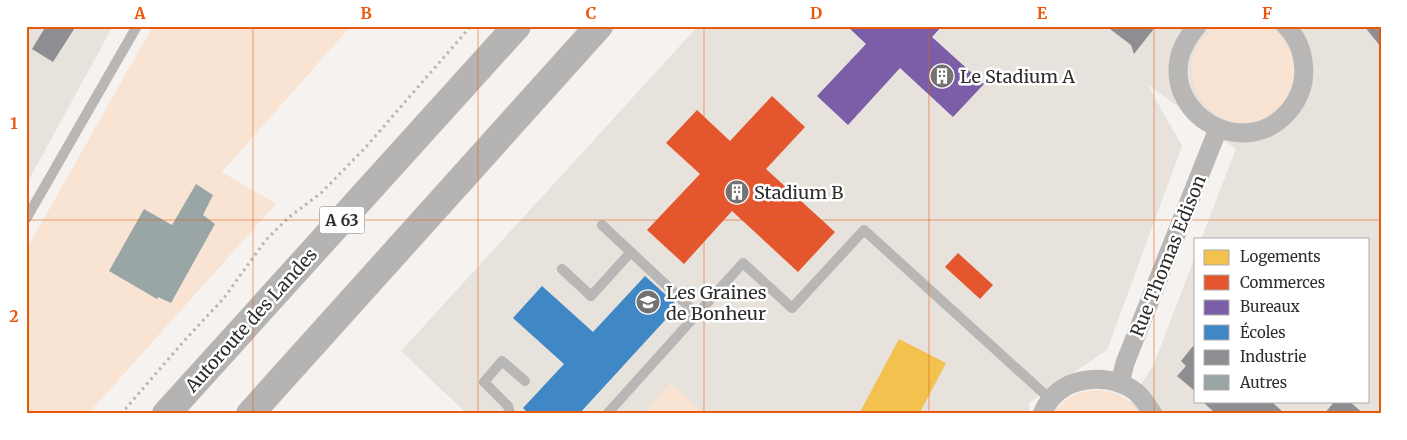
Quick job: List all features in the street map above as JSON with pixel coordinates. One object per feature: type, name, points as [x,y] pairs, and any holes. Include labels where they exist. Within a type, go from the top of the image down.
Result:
[{"type":"highway","name":"Autoroute des Landes","points":[[166,414],[517,26]]},
{"type":"highway","points":[[250,414],[599,26]]},
{"type":"street","points":[[1197,26],[1186,40],[1179,60],[1179,81],[1186,101],[1200,118],[1218,129],[1238,133],[1258,131],[1276,122],[1292,109],[1301,91],[1305,71],[1302,51],[1293,33],[1286,26]]},
{"type":"street","name":"Rue Thomas Edison","points":[[1120,383],[1125,363],[1218,129]]},
{"type":"street","points":[[1046,407],[1065,387],[1083,380],[1102,379],[1120,383],[1136,392],[1146,402],[1153,414]]},
{"type":"lane","points":[[26,219],[137,26]]},
{"type":"lane","points":[[602,225],[697,314]]},
{"type":"lane","points":[[607,414],[743,263],[792,308],[864,230],[1046,407]]},
{"type":"lane","points":[[562,270],[591,296],[631,252]]},
{"type":"lane","points":[[510,414],[508,406],[484,382],[502,361],[525,381]]},
{"type":"path","points":[[121,414],[224,298],[265,241],[288,218],[321,193],[365,148],[471,26]]},
{"type":"shaded area","points":[[26,26],[113,26],[26,185]]},
{"type":"shaded area","points":[[153,26],[351,26],[222,172],[276,204],[88,414],[26,414],[26,250]]},
{"type":"shaded area","points":[[698,26],[1381,26],[1381,414],[1122,414],[1154,364],[1194,259],[1194,402],[1370,402],[1370,238],[1201,238],[1236,149],[1147,84],[1182,146],[1107,350],[1029,403],[1029,414],[467,414],[401,351]]},
{"type":"shaded area","points":[[1217,26],[1267,26],[1277,32],[1286,43],[1293,63],[1294,73],[1291,88],[1282,103],[1267,116],[1247,122],[1228,120],[1212,112],[1200,98],[1193,80],[1192,62],[1200,43]]},
{"type":"shaded area","points":[[670,383],[705,414],[644,414]]},
{"type":"shaded area","points":[[1093,390],[1108,391],[1120,395],[1131,403],[1140,414],[1053,414],[1070,397],[1081,392]]},
{"type":"building: Logements","points":[[899,339],[946,363],[919,414],[859,414]]},
{"type":"building: Commerces","name":"Stadium B","points":[[772,96],[805,127],[766,169],[835,232],[798,272],[732,211],[684,264],[647,230],[700,174],[666,143],[697,110],[730,141]]},
{"type":"building: Commerces","points":[[958,253],[993,285],[980,299],[945,267]]},
{"type":"building: Bureaux","name":"Le Stadium A","points":[[847,26],[942,26],[932,37],[984,84],[953,117],[900,68],[848,125],[817,96],[866,44]]},
{"type":"building: Écoles","points":[[645,276],[678,306],[579,414],[529,414],[523,408],[564,364],[513,318],[542,286],[593,332]]},
{"type":"building: Industrie","points":[[46,26],[76,26],[53,62],[32,49]]},
{"type":"building: Industrie","points":[[1106,26],[1156,26],[1134,54],[1131,45]]},
{"type":"building: Industrie","points":[[1364,26],[1381,26],[1381,47]]},
{"type":"building: Industrie","points":[[1193,346],[1194,390],[1177,376],[1186,366],[1181,361]]},
{"type":"building: Industrie","points":[[1203,402],[1272,402],[1285,414],[1216,414]]},
{"type":"building: Industrie","points":[[1334,402],[1350,402],[1364,414],[1324,414]]},
{"type":"building: Autres","points":[[196,184],[213,195],[203,215],[215,224],[171,303],[158,297],[157,299],[109,271],[144,209],[172,225]]},
{"type":"place","name":"Le Stadium A","points":[[942,76]]},
{"type":"place","name":"Stadium B","points":[[737,192]]},
{"type":"place","name":"Les Graines de Bonheur","points":[[648,302]]}]
